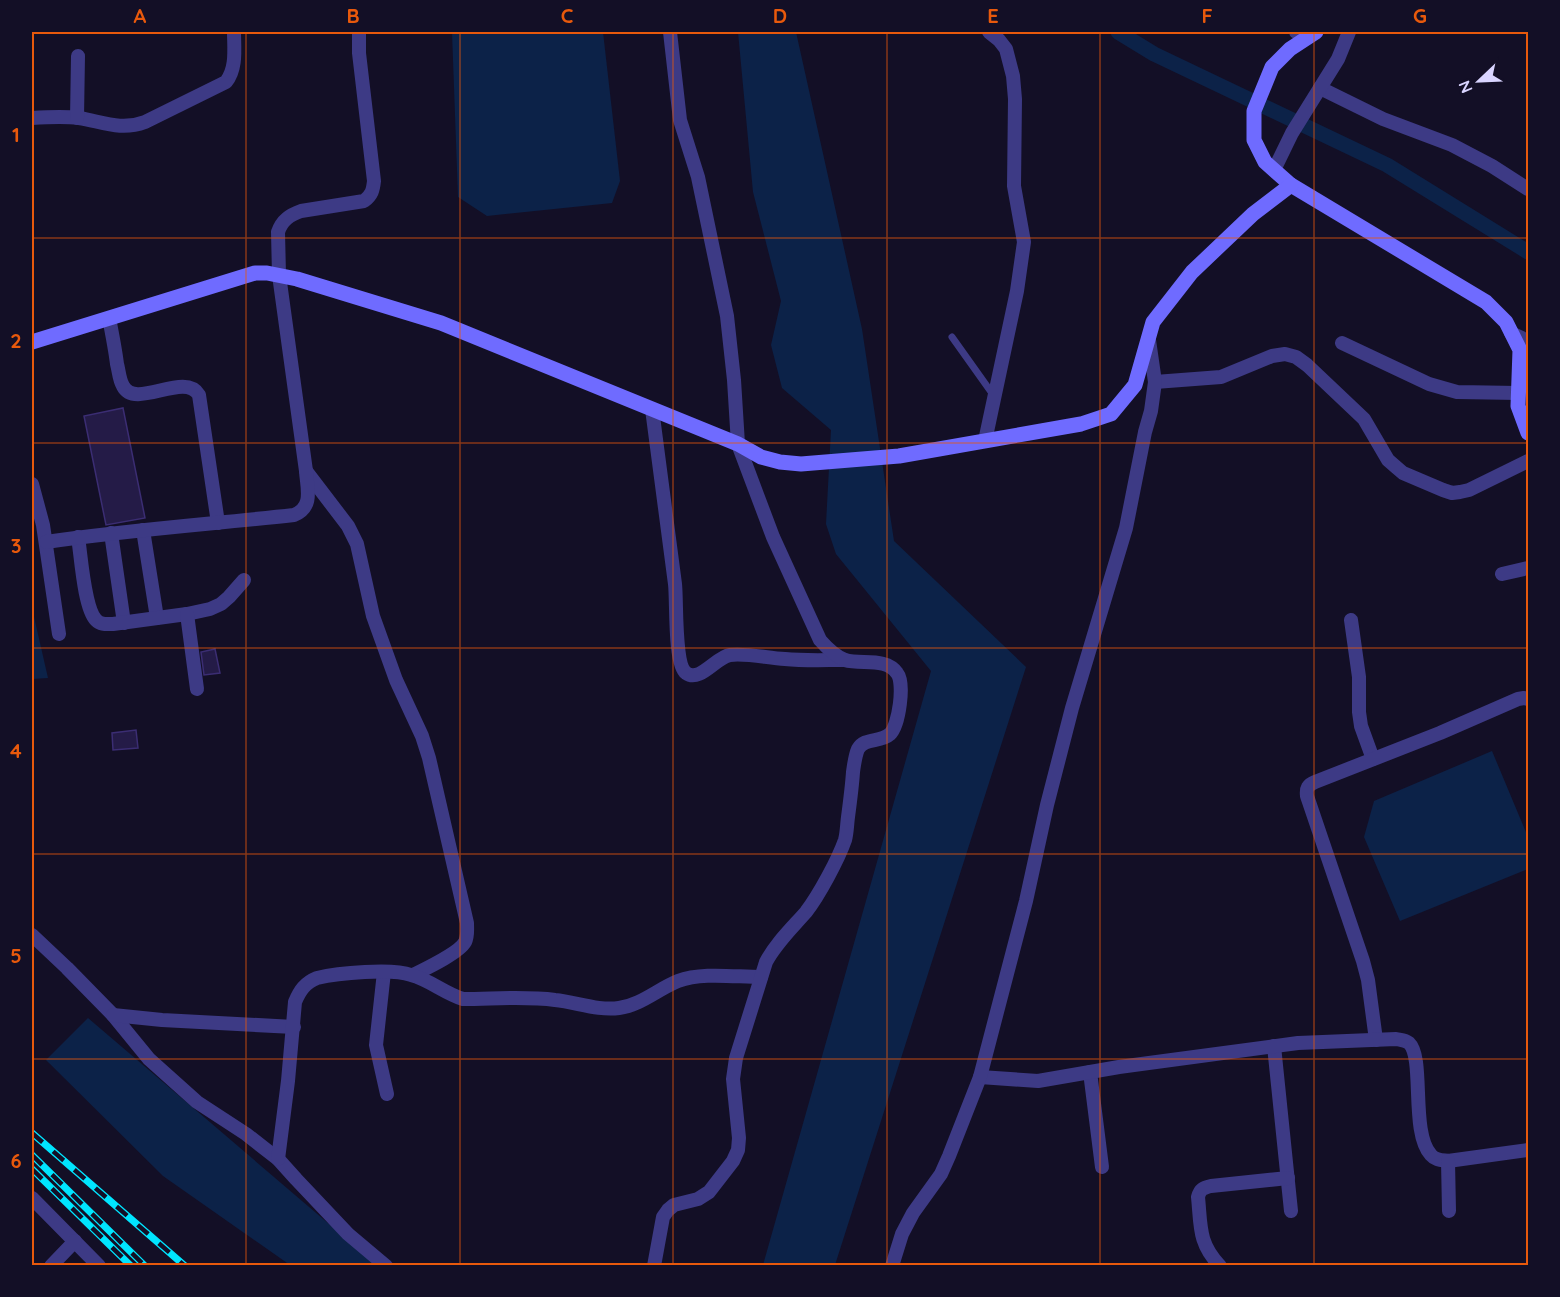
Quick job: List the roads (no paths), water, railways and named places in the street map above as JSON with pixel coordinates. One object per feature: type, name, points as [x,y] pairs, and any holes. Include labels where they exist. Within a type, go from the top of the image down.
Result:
[{"type":"main road","points":[[1307,33],[1272,67],[1254,111],[1254,140],[1265,162],[1291,185],[1486,302],[1506,322],[1520,350],[1518,406],[1528,433]]},
{"type":"main road","points":[[32,342],[255,273],[267,273],[297,279],[441,323],[738,444],[761,457],[801,464],[899,456],[1081,424],[1111,414],[1135,385],[1153,322],[1192,272],[1253,214],[1291,185]]},
{"type":"street","points":[[32,118],[77,118],[134,127],[226,82],[234,64],[234,32]]},
{"type":"street","points":[[46,542],[111,533],[294,515],[302,512],[306,507],[308,501],[306,471],[279,275],[278,232],[286,218],[301,211],[364,201],[370,197],[374,181],[359,53],[359,32]]},
{"type":"street","points":[[670,32],[680,120],[698,177],[727,316],[738,444],[773,537],[820,640],[828,650],[846,660]]},
{"type":"street","points":[[985,441],[1017,291],[1024,242],[1014,186],[1013,75],[1006,49],[989,32]]},
{"type":"street","points":[[1274,170],[1292,133],[1338,59],[1350,32]]},
{"type":"street","points":[[77,118],[78,56]]},
{"type":"street","points":[[1320,88],[1383,119],[1452,146],[1492,166],[1528,189]]},
{"type":"street","points":[[109,318],[120,379],[126,391],[139,394],[191,387],[199,395],[218,523]]},
{"type":"street","points":[[1511,333],[1528,341]]},
{"type":"street","points":[[892,1266],[902,1234],[949,1156],[980,1077],[1026,901],[1047,805],[1072,708],[1126,528],[1155,382],[1149,338]]},
{"type":"street","points":[[1342,343],[1430,384],[1457,392],[1518,393]]},
{"type":"street","points":[[1155,382],[1221,377],[1272,356],[1285,354],[1296,357],[1307,365],[1364,419],[1388,459],[1403,473],[1452,493],[1470,490],[1528,461]]},
{"type":"street","points":[[652,409],[677,602],[677,650],[684,672],[692,676],[700,674],[726,656],[735,655],[786,660],[846,660],[889,666],[897,671],[901,690],[892,732],[888,736],[862,744],[857,750],[846,837],[840,851],[817,896],[772,951],[766,962],[736,1058],[734,1079],[738,1150],[733,1161],[709,1192],[698,1199],[674,1205],[668,1210],[663,1217],[654,1266]]},
{"type":"street","points":[[306,471],[348,526],[357,544],[373,616],[429,758],[467,923],[464,945],[413,975]]},
{"type":"street","points":[[32,484],[43,525],[59,634]]},
{"type":"street","points":[[143,530],[157,618]]},
{"type":"street","points":[[111,533],[124,623]]},
{"type":"street","points":[[78,537],[89,606],[97,621],[104,624],[124,623],[210,609],[221,604],[244,580]]},
{"type":"street","points":[[1502,574],[1528,568]]},
{"type":"street","points":[[187,614],[196,689]]},
{"type":"street","points":[[1351,620],[1358,666],[1360,726],[1372,759]]},
{"type":"street","points":[[1376,1040],[1368,980],[1363,961],[1306,790],[1315,782],[1440,733],[1518,699],[1528,699]]},
{"type":"street","points":[[32,935],[113,1015],[142,1052],[197,1102],[246,1134],[278,1159],[348,1234],[386,1266]]},
{"type":"street","points":[[384,972],[376,1046],[387,1094]]},
{"type":"street","points":[[278,1159],[295,1002],[300,991],[308,982],[325,976],[402,972],[463,999],[554,1000],[600,1008],[616,1008],[642,1001],[661,989],[688,978],[761,977]]},
{"type":"street","points":[[113,1015],[294,1027]]},
{"type":"street","points":[[980,1077],[1038,1081],[1298,1043],[1396,1039],[1410,1044],[1414,1053],[1422,1137],[1432,1157],[1448,1161],[1528,1150]]},
{"type":"street","points":[[1274,1046],[1291,1211]]},
{"type":"street","points":[[1090,1072],[1102,1167]]},
{"type":"street","points":[[1448,1161],[1449,1211]]},
{"type":"street","points":[[1220,1266],[1205,1248],[1199,1192],[1211,1186],[1288,1178]]},
{"type":"street","points":[[32,1198],[99,1266]]},
{"type":"street","points":[[51,1266],[75,1241]]},
{"type":"lane","points":[[952,337],[994,396]]},
{"type":"water","points":[[452,32],[603,32],[620,181],[612,203],[487,216],[458,197]]},
{"type":"water","points":[[738,32],[796,32],[862,329],[894,541],[1026,667],[835,1265],[763,1265],[931,671],[836,554],[826,524],[831,430],[782,388],[771,345],[781,301],[753,192]]},
{"type":"water","points":[[32,608],[48,678],[32,679]]},
{"type":"water","points":[[1492,751],[1528,837],[1528,869],[1400,921],[1364,837],[1374,801]]},
{"type":"water","points":[[88,1018],[377,1265],[290,1265],[163,1176],[46,1060]]},
{"type":"waterway","points":[[1118,32],[1154,54],[1387,165],[1528,252]]},
{"type":"railway","points":[[32,1133],[185,1266]]},
{"type":"railway","points":[[32,1155],[145,1266]]},
{"type":"railway","points":[[32,1169],[131,1266]]}]
